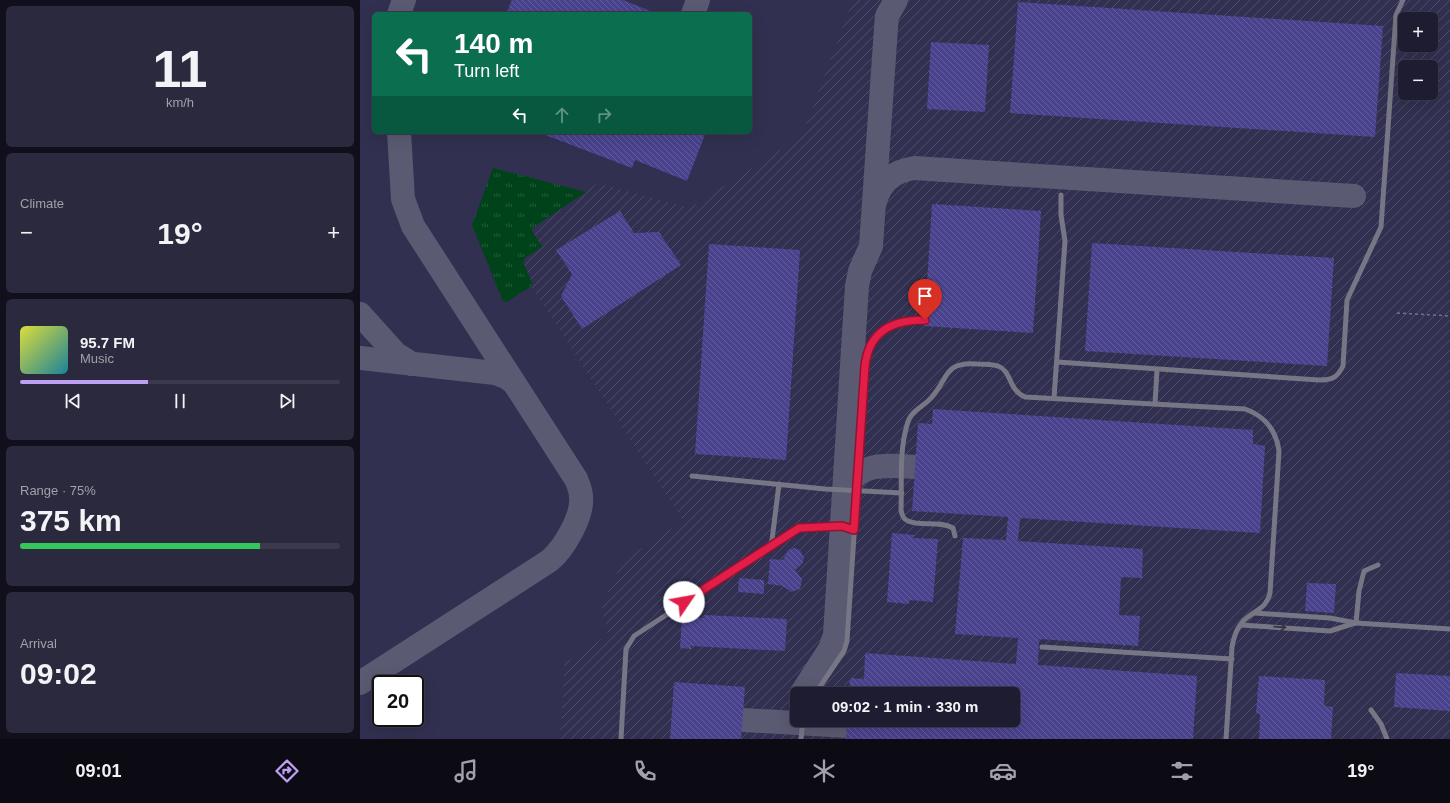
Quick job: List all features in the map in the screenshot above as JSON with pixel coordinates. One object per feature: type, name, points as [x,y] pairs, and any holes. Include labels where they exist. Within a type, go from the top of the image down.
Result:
[{"type":"lane","points":[[1057,362],[1319,380],[1329,380],[1338,376],[1343,366],[1348,300],[1381,227],[1396,15],[1403,0]]},
{"type":"lane","points":[[1054,398],[1065,241],[1061,215],[1061,195]]},
{"type":"lane","points":[[820,687],[844,651],[847,641],[865,366],[869,348],[886,327],[905,321],[925,320]]},
{"type":"lane","points":[[955,536],[953,528],[946,524],[908,521],[902,516],[901,510],[904,441],[909,418],[914,411],[928,401],[940,388],[948,372],[957,364],[966,363],[999,366],[1007,373],[1014,390],[1020,395],[1245,409],[1262,418],[1274,433],[1279,451],[1270,593],[1268,601],[1246,618],[1234,636],[1226,739]]},
{"type":"lane","points":[[1155,404],[1157,370]]},
{"type":"lane","points":[[692,476],[902,493]]},
{"type":"lane","points":[[771,548],[779,484]]},
{"type":"lane","points":[[621,739],[626,650],[634,636],[746,562],[771,548],[799,528],[842,526],[854,530]]},
{"type":"lane","points":[[1356,623],[1359,591],[1364,572],[1378,565]]},
{"type":"lane","points":[[1254,612],[1330,618],[1356,623],[1450,629]]},
{"type":"lane","points":[[1241,625],[1330,631],[1356,623]]},
{"type":"lane","points":[[1042,647],[1232,659]]},
{"type":"lane","points":[[1372,710],[1381,724],[1387,739]]},
{"type":"lane","points":[[801,739],[802,727]]},
{"type":"path","points":[[1397,313],[1450,316]]},
{"type":"shaded area","points":[[360,0],[1450,0],[1450,739],[360,739]]},
{"type":"shaded area","points":[[853,0],[1450,0],[1450,739],[560,739],[565,663],[608,635],[601,607],[618,571],[626,559],[683,521],[531,286],[511,239],[598,183],[690,208],[802,136]]},
{"type":"green space","points":[[493,168],[586,192],[531,229],[542,247],[525,258],[523,262],[533,285],[507,302],[503,301],[472,225]]},
{"type":"building","points":[[512,0],[623,0],[653,12],[507,12]]},
{"type":"building","points":[[1018,2],[1383,26],[1375,137],[1010,113]]},
{"type":"building","points":[[931,42],[989,45],[985,112],[927,109]]},
{"type":"building","points":[[543,134],[705,134],[687,181],[635,160],[632,168]]},
{"type":"building","points":[[932,204],[1041,211],[1033,333],[924,326],[929,320],[925,316]]},
{"type":"building","points":[[620,211],[634,233],[659,232],[681,265],[582,329],[561,296],[572,274],[556,250]]},
{"type":"building","points":[[1092,243],[1334,258],[1327,366],[1085,351]]},
{"type":"building","points":[[709,244],[800,250],[786,460],[695,454]]},
{"type":"building","points":[[933,409],[1253,430],[1253,444],[1265,446],[1260,533],[1020,518],[1018,541],[1143,549],[1142,578],[1121,577],[1119,615],[1140,616],[1138,646],[1039,639],[1038,665],[1197,676],[1193,739],[846,739],[847,727],[1020,727],[1020,687],[849,687],[850,678],[864,679],[865,653],[1016,664],[1018,638],[955,634],[963,538],[1006,540],[1008,517],[912,511],[918,423],[932,424]]},
{"type":"building","points":[[892,533],[914,535],[913,538],[938,539],[933,602],[909,600],[909,604],[887,602]]},
{"type":"building","points":[[794,548],[800,550],[804,558],[802,564],[795,570],[802,579],[800,589],[791,592],[783,586],[768,584],[770,559],[783,560],[788,550]]},
{"type":"building","points":[[739,578],[764,580],[764,594],[738,592]]},
{"type":"building","points":[[1307,583],[1336,584],[1334,613],[1305,611]]},
{"type":"building","points":[[705,615],[787,619],[785,651],[691,646],[691,649],[680,648],[682,617],[704,618]]},
{"type":"building","points":[[1396,673],[1450,676],[1450,711],[1394,707]]},
{"type":"building","points":[[1259,676],[1325,680],[1324,706],[1333,707],[1331,739],[1259,739],[1260,714],[1256,713]]},
{"type":"building","points":[[674,682],[745,687],[741,739],[670,739]]},
{"type":"taxiway","points":[[400,12],[404,0]]},
{"type":"taxiway","points":[[694,12],[698,0]]},
{"type":"taxiway","points":[[806,687],[830,649],[835,635],[857,286],[860,271],[871,246],[887,16],[896,0]]},
{"type":"taxiway","points":[[360,683],[549,561],[561,549],[571,532],[576,522],[581,505],[581,497],[576,479],[413,226],[403,199],[399,134]]},
{"type":"taxiway","points":[[875,202],[884,183],[894,175],[914,168],[1354,196]]},
{"type":"taxiway","points":[[360,314],[396,354],[412,364]]},
{"type":"taxiway","points":[[360,358],[495,373],[506,377],[514,383]]},
{"type":"taxiway","points":[[844,499],[848,487],[854,478],[861,472],[881,466],[915,467]]},
{"type":"taxiway","points":[[743,720],[790,723]]},
{"type":"route","points":[[684,602],[746,562],[771,548],[799,528],[808,526],[842,526],[854,530],[866,356],[873,341],[886,327],[905,321],[925,320]]}]
